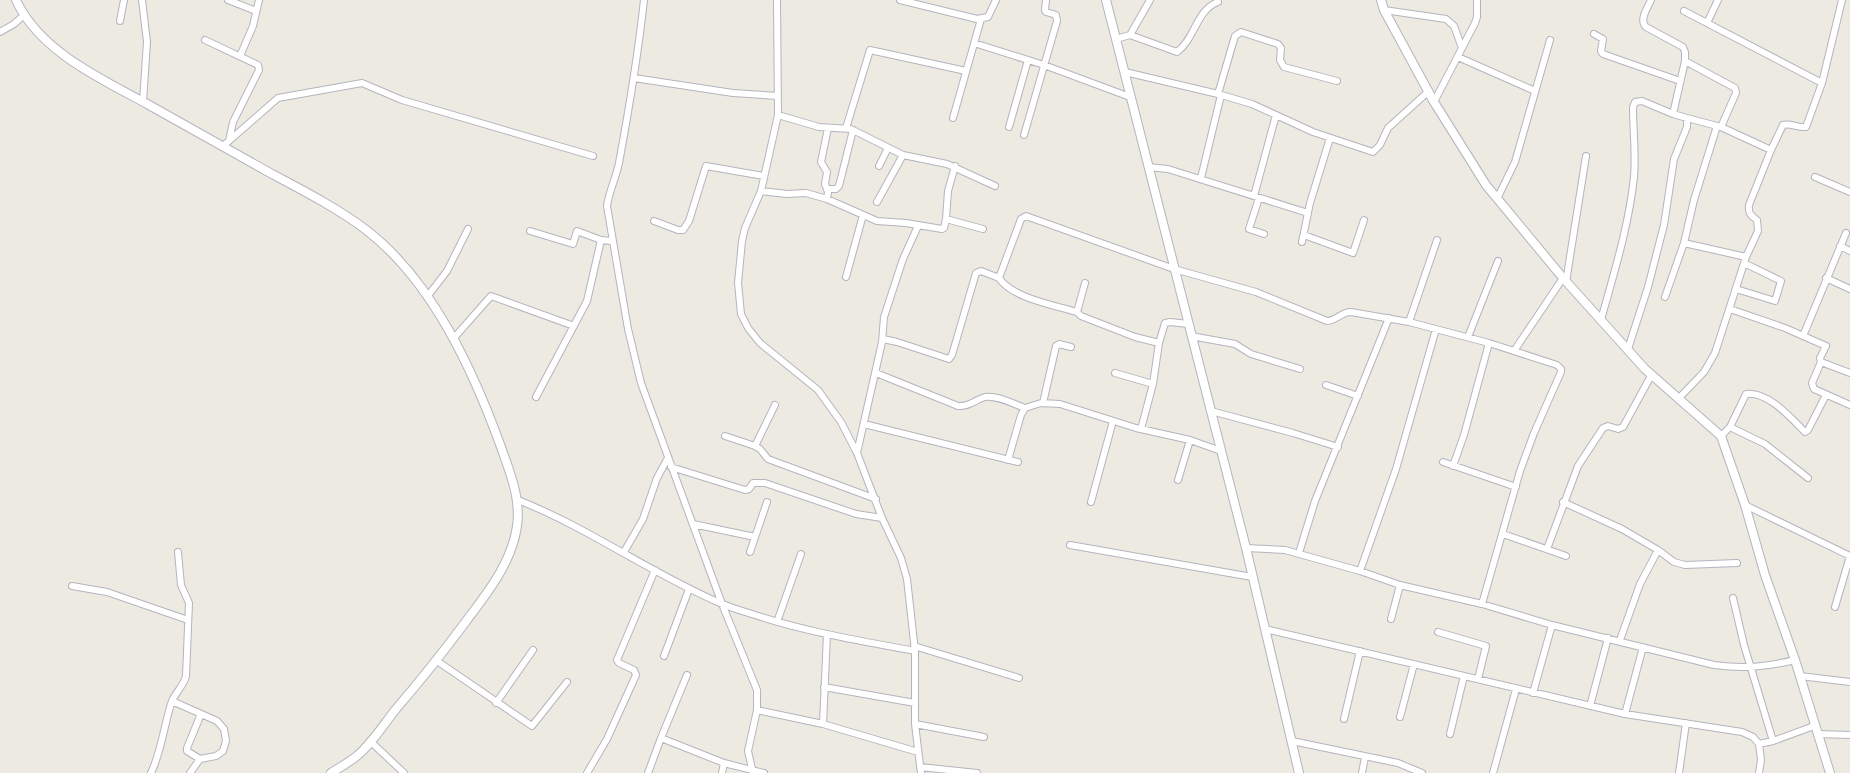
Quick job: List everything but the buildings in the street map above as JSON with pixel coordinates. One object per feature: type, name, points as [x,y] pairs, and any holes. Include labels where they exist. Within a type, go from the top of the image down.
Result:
[{"type":"street","points":[[16,0],[24,15],[45,39],[80,67],[143,102],[226,143],[364,228],[414,278],[427,297],[471,372],[489,414],[513,481],[518,500],[516,532],[504,566],[496,581],[437,661],[359,755],[331,773]]},
{"type":"street","points":[[120,21],[124,0]]},
{"type":"street","points":[[142,0],[147,42],[143,102]]},
{"type":"street","points":[[228,0],[256,11]]},
{"type":"street","points":[[240,56],[253,26],[259,0]]},
{"type":"street","points":[[644,0],[634,78],[618,167],[607,206],[628,329],[641,383],[722,604],[757,690],[757,710],[748,751],[753,772]]},
{"type":"street","points":[[777,0],[778,115],[761,191],[745,228],[742,241],[738,283],[741,314],[748,328],[760,344],[818,390],[841,422],[857,453],[876,499],[882,518],[901,558],[907,579],[914,648],[915,724],[921,770],[978,773]]},
{"type":"street","points":[[900,0],[981,19],[988,17],[996,0]]},
{"type":"street","points":[[1024,136],[1057,21],[1056,15],[1046,12],[1046,0]]},
{"type":"street","points":[[1106,0],[1246,548],[1299,773]]},
{"type":"street","points":[[1130,35],[1150,0]]},
{"type":"street","points":[[1381,0],[1384,10],[1434,102],[1486,185],[1564,280],[1628,349],[1652,374],[1721,436],[1745,505],[1765,575],[1795,660],[1814,726],[1830,773]]},
{"type":"street","points":[[1434,102],[1475,23],[1477,17],[1477,0]]},
{"type":"street","points":[[1651,0],[1642,20],[1643,24],[1682,46],[1685,52],[1685,61],[1673,114]]},
{"type":"street","points":[[1707,23],[1718,0]]},
{"type":"street","points":[[1679,398],[1704,372],[1715,353],[1745,260],[1758,226],[1757,220],[1751,216],[1748,211],[1749,205],[1771,150],[1783,125],[1790,124],[1801,128],[1806,127],[1822,83],[1842,0]]},
{"type":"street","points":[[1116,39],[1130,35],[1177,52],[1184,45],[1205,10],[1210,5],[1218,2]]},
{"type":"street","points":[[1384,10],[1446,19],[1454,26],[1462,48]]},
{"type":"street","points":[[1684,11],[1822,83]]},
{"type":"street","points":[[0,32],[14,24],[24,15]]},
{"type":"street","points":[[953,118],[981,19]]},
{"type":"street","points":[[1200,178],[1220,94],[1237,33],[1241,32],[1278,44],[1280,48],[1280,60],[1284,67],[1337,81]]},
{"type":"street","points":[[1594,34],[1603,38],[1601,51],[1603,54],[1680,82]]},
{"type":"street","points":[[205,40],[258,65],[260,70],[233,122],[226,143]]},
{"type":"street","points":[[1497,199],[1515,162],[1550,40]]},
{"type":"street","points":[[974,43],[1044,65],[1130,97]]},
{"type":"street","points":[[846,128],[870,50],[966,71]]},
{"type":"street","points":[[1458,57],[1535,91]]},
{"type":"street","points":[[1009,127],[1028,60]]},
{"type":"street","points":[[1665,297],[1684,243],[1694,200],[1719,127],[1736,93],[1735,88],[1685,61]]},
{"type":"street","points":[[1125,72],[1220,94],[1252,104],[1330,138],[1373,152],[1380,145],[1388,128],[1429,91]]},
{"type":"street","points":[[634,78],[733,94],[778,96]]},
{"type":"street","points":[[226,143],[278,98],[362,83],[402,100],[593,156]]},
{"type":"street","points":[[1601,320],[1619,252],[1632,190],[1634,164],[1633,106],[1636,102],[1642,101],[1673,114],[1719,127],[1771,150]]},
{"type":"street","points":[[778,115],[815,126],[846,128],[853,130],[903,155],[955,166],[995,186]]},
{"type":"street","points":[[1264,234],[1249,230],[1276,115]]},
{"type":"street","points":[[1628,349],[1648,287],[1662,233],[1674,159],[1687,128],[1687,118]]},
{"type":"street","points":[[827,199],[827,189],[825,184],[826,170],[821,162],[828,128]]},
{"type":"street","points":[[827,189],[836,189],[839,186],[853,130]]},
{"type":"street","points":[[1302,242],[1308,213],[1330,138]]},
{"type":"street","points":[[879,166],[888,148]]},
{"type":"street","points":[[877,202],[903,155]]},
{"type":"street","points":[[1514,351],[1564,280],[1586,156]]},
{"type":"street","points":[[654,221],[678,230],[683,230],[688,220],[706,166],[764,176]]},
{"type":"street","points":[[761,191],[787,194],[806,193],[827,199],[877,221],[906,223],[942,229],[944,228],[946,219],[948,191],[955,166]]},
{"type":"street","points":[[1148,167],[1168,169],[1200,178],[1308,213]]},
{"type":"street","points":[[1815,177],[1850,192]]},
{"type":"street","points":[[846,277],[864,215]]},
{"type":"street","points":[[999,278],[1021,219],[1026,216],[1174,269],[1256,292],[1327,321],[1331,321],[1346,312],[1389,318],[1468,337],[1557,365],[1561,368],[1561,372],[1534,434],[1520,471],[1482,604]]},
{"type":"street","points":[[946,219],[983,229]]},
{"type":"street","points":[[1304,235],[1353,253],[1364,220]]},
{"type":"street","points":[[857,453],[883,339],[884,317],[903,259],[918,226]]},
{"type":"street","points":[[427,297],[447,271],[468,228]]},
{"type":"street","points":[[530,231],[573,244],[577,231],[601,240],[612,241]]},
{"type":"street","points":[[1803,336],[1826,278],[1846,234]]},
{"type":"street","points":[[536,397],[587,302],[601,240]]},
{"type":"street","points":[[1409,322],[1437,240]]},
{"type":"street","points":[[1684,243],[1745,260],[1781,281],[1775,300],[1736,289]]},
{"type":"street","points":[[1840,246],[1850,251]]},
{"type":"street","points":[[1468,337],[1498,261]]},
{"type":"street","points":[[883,339],[949,359],[952,355],[976,273],[981,271],[999,278],[1003,285],[1028,298],[1077,312],[1081,316],[1135,337],[1160,343]]},
{"type":"street","points":[[1826,278],[1850,289]]},
{"type":"street","points":[[1077,312],[1085,283]]},
{"type":"street","points":[[453,339],[491,296],[574,326]]},
{"type":"street","points":[[1730,309],[1826,346],[1820,358],[1821,362],[1812,383],[1814,389],[1850,405]]},
{"type":"street","points":[[1299,553],[1315,501],[1389,318]]},
{"type":"street","points":[[1141,429],[1153,384],[1165,323],[1170,322],[1188,324]]},
{"type":"street","points":[[1360,571],[1396,469],[1436,329]]},
{"type":"street","points":[[1191,336],[1235,344],[1251,354],[1300,368]]},
{"type":"street","points":[[1453,466],[1464,435],[1489,343]]},
{"type":"street","points":[[1042,403],[1056,346],[1059,344],[1071,347]]},
{"type":"street","points":[[1821,362],[1850,373]]},
{"type":"street","points":[[876,373],[958,406],[967,406],[981,399],[993,397],[1025,408],[1042,403],[1060,404],[1141,429],[1190,440],[1221,451]]},
{"type":"street","points":[[1115,374],[1153,384]]},
{"type":"street","points":[[1547,549],[1563,502],[1578,466],[1588,449],[1606,427],[1618,429],[1623,427],[1652,374]]},
{"type":"street","points":[[1326,385],[1358,396]]},
{"type":"street","points":[[1721,436],[1730,427],[1746,394],[1752,393],[1779,406],[1806,432],[1826,395]]},
{"type":"street","points":[[755,446],[775,405]]},
{"type":"street","points":[[1008,460],[1021,415],[1025,408]]},
{"type":"street","points":[[1211,411],[1338,447]]},
{"type":"street","points":[[1091,502],[1114,421]]},
{"type":"street","points":[[864,424],[1018,462]]},
{"type":"street","points":[[1730,427],[1765,444],[1808,478]]},
{"type":"street","points":[[725,436],[755,446],[760,449],[768,459],[876,499]]},
{"type":"street","points":[[1178,480],[1190,440]]},
{"type":"street","points":[[624,552],[643,519],[657,478],[668,458]]},
{"type":"street","points":[[1442,462],[1516,487]]},
{"type":"street","points":[[671,467],[745,490],[753,484],[765,483],[856,514],[882,518]]},
{"type":"street","points":[[518,500],[544,510],[624,552],[689,589],[722,604],[777,622],[827,634],[914,648],[1018,678]]},
{"type":"street","points":[[750,552],[767,502]]},
{"type":"street","points":[[1563,502],[1622,529],[1658,550],[1674,562],[1685,565],[1737,563]]},
{"type":"street","points":[[1745,505],[1850,556],[1835,608]]},
{"type":"street","points":[[693,524],[756,537]]},
{"type":"street","points":[[1503,534],[1566,556]]},
{"type":"street","points":[[1070,545],[1252,577]]},
{"type":"street","points":[[1246,548],[1285,550],[1299,553],[1360,571],[1400,585],[1482,604],[1552,624],[1714,665],[1751,668],[1795,660]]},
{"type":"street","points":[[1620,640],[1640,584],[1658,550]]},
{"type":"street","points":[[151,773],[158,757],[172,701],[176,692],[185,681],[186,676],[189,603],[181,585],[178,552]]},
{"type":"street","points":[[777,622],[801,554]]},
{"type":"street","points":[[587,773],[606,739],[636,675],[634,670],[617,660],[655,570]]},
{"type":"street","points":[[1391,619],[1400,585]]},
{"type":"street","points":[[72,586],[107,592],[188,620]]},
{"type":"street","points":[[664,656],[689,589]]},
{"type":"street","points":[[1734,598],[1751,668],[1773,741]]},
{"type":"street","points":[[1533,692],[1552,624]]},
{"type":"street","points":[[1265,628],[1625,714],[1742,732],[1753,737],[1759,744],[1761,760],[1759,773]]},
{"type":"street","points":[[1438,632],[1486,646],[1478,679]]},
{"type":"street","points":[[823,724],[827,634]]},
{"type":"street","points":[[1590,706],[1608,638]]},
{"type":"street","points":[[1625,714],[1643,647]]},
{"type":"street","points":[[496,703],[533,650]]},
{"type":"street","points":[[1344,719],[1360,651]]},
{"type":"street","points":[[437,661],[529,726],[534,726],[567,682]]},
{"type":"street","points":[[1400,717],[1414,664]]},
{"type":"street","points":[[648,773],[687,675]]},
{"type":"street","points":[[1450,734],[1464,676]]},
{"type":"street","points":[[1800,676],[1850,682]]},
{"type":"street","points":[[824,688],[915,703]]},
{"type":"street","points":[[1493,773],[1516,689]]},
{"type":"street","points":[[172,701],[201,714],[221,724],[224,729],[226,741],[220,754],[200,759],[187,751],[186,748],[201,714]]},
{"type":"street","points":[[757,710],[823,724],[918,752]]},
{"type":"street","points":[[1679,773],[1686,723]]},
{"type":"street","points":[[915,724],[984,737]]},
{"type":"street","points":[[1759,744],[1773,741],[1814,726]]},
{"type":"street","points":[[1817,734],[1850,735]]},
{"type":"street","points":[[661,738],[724,763],[753,772],[764,773]]},
{"type":"street","points":[[370,741],[404,773]]},
{"type":"street","points":[[1292,741],[1398,764],[1422,773]]},
{"type":"street","points":[[1362,773],[1365,757]]},
{"type":"street","points":[[190,773],[200,759]]},
{"type":"street","points":[[722,773],[724,763]]}]
